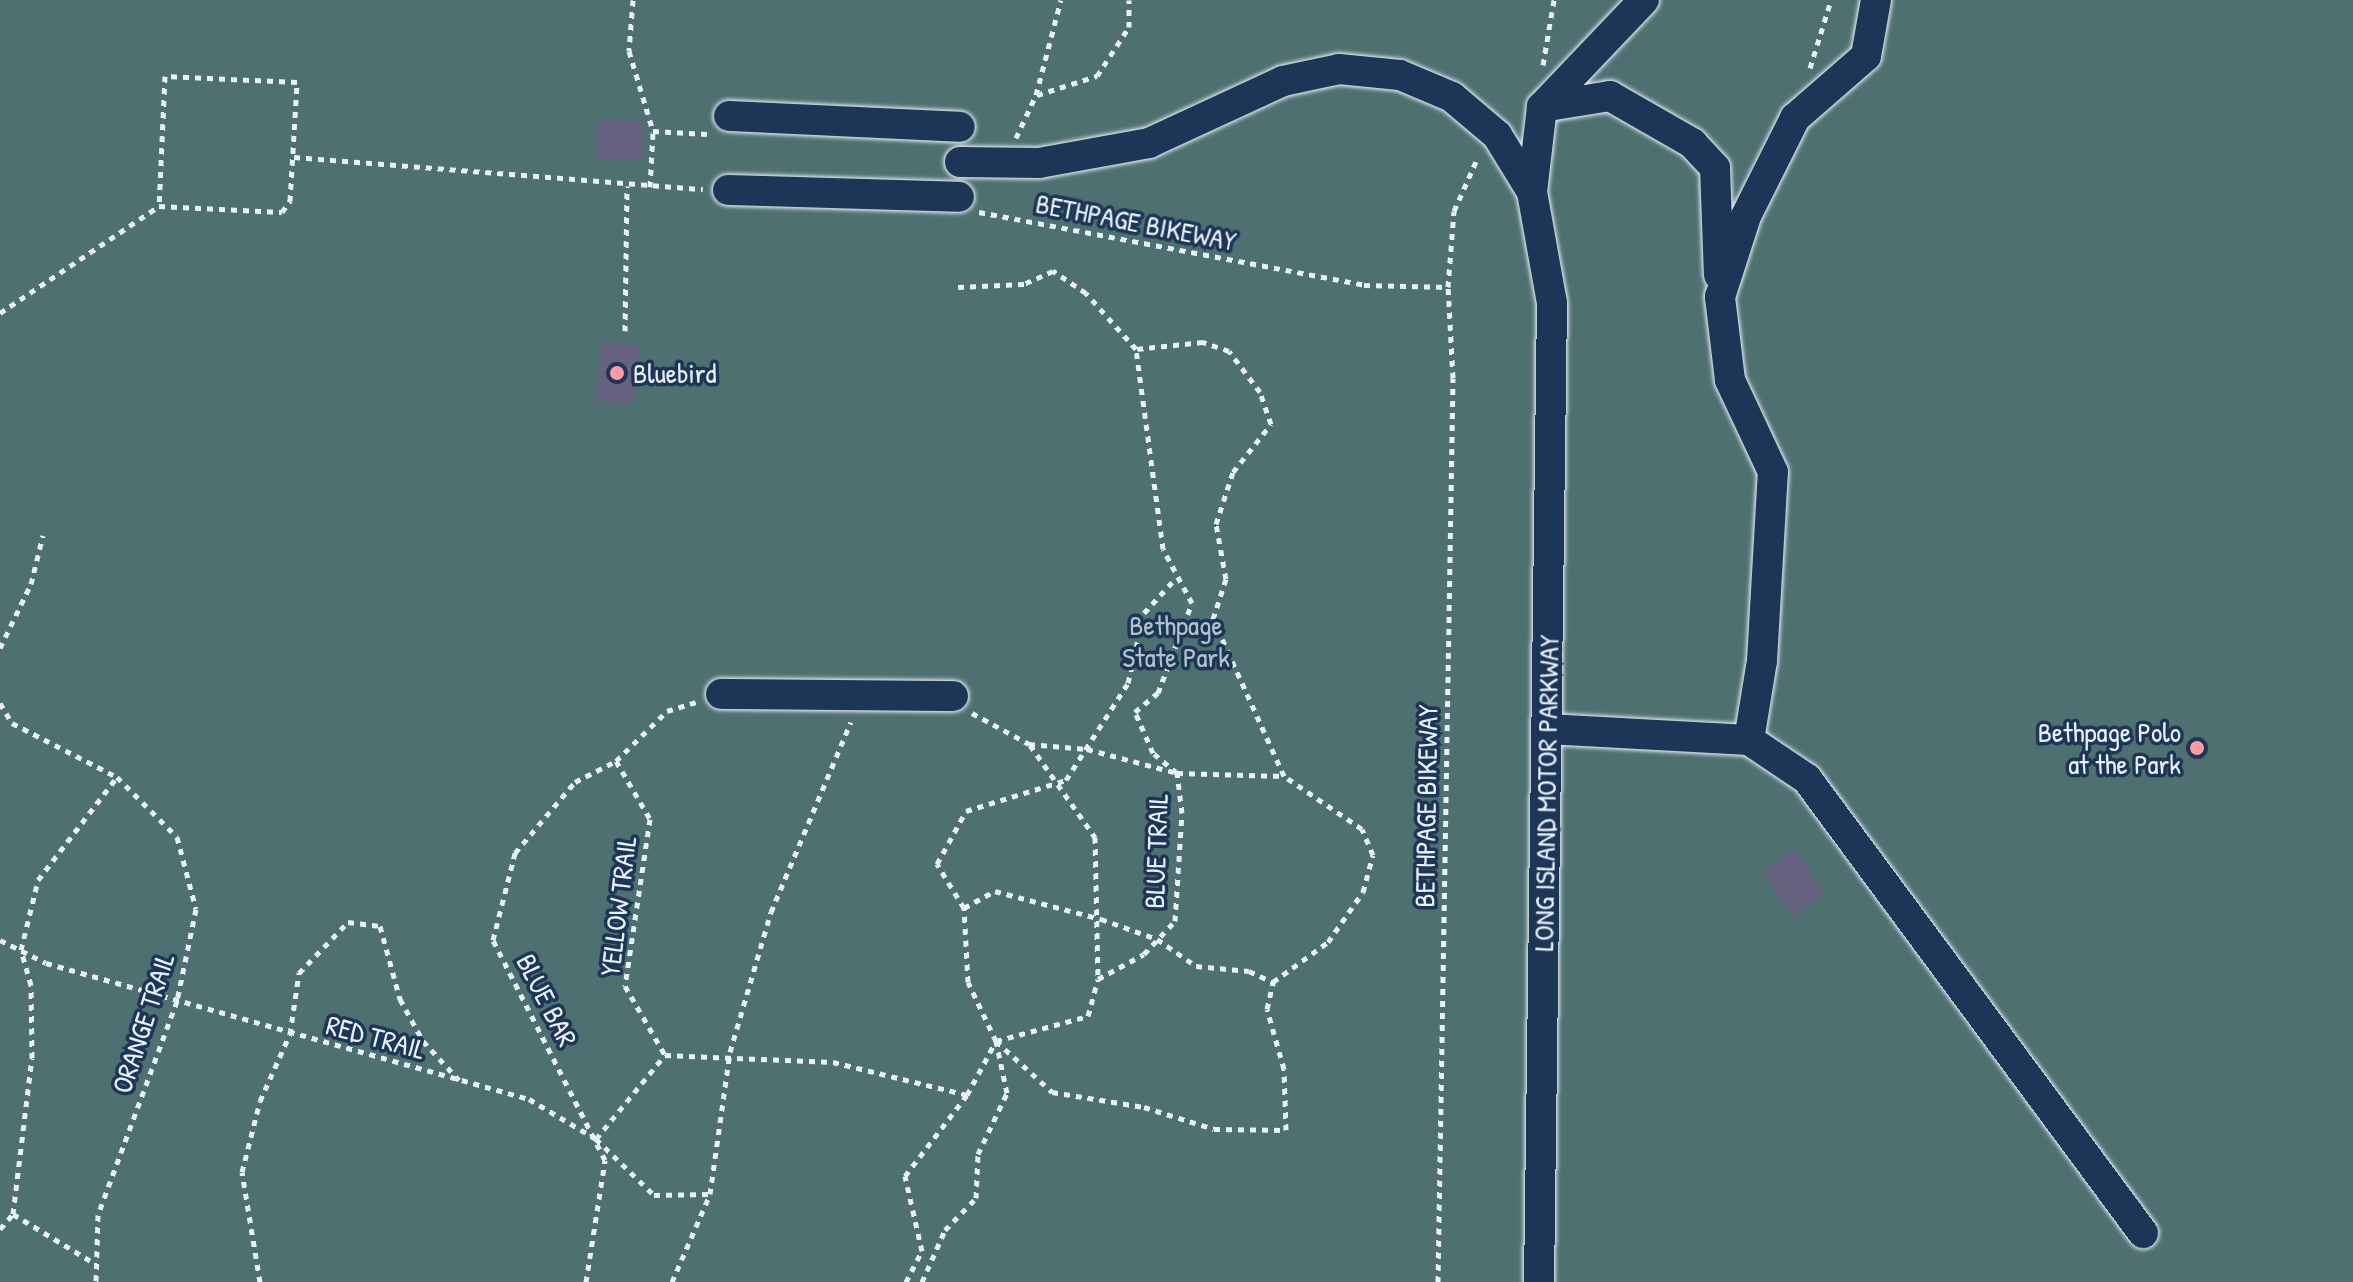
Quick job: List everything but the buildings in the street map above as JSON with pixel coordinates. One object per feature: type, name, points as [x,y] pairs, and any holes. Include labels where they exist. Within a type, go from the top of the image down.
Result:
[{"type":"street","points":[[1532,192],[1542,107],[1644,0]]},
{"type":"street","points":[[1720,297],[1746,216],[1795,118],[1866,56],[1876,0]]},
{"type":"street","points":[[960,162],[1004,164],[1149,143],[1283,81],[1339,69],[1400,75],[1452,97],[1497,135],[1532,192]]},
{"type":"street","points":[[1542,107],[1610,96],[1692,143],[1715,168],[1720,297],[1730,380],[1773,472],[1762,661],[1749,740]]},
{"type":"street","points":[[721,125],[960,127]]},
{"type":"street","points":[[728,190],[966,204]]},
{"type":"street","name":"LONG ISLAND MOTOR PARKWAY","points":[[1532,192],[1552,303],[1539,1282]]},
{"type":"street","points":[[721,694],[956,701]]},
{"type":"street","points":[[1547,729],[1749,740],[1807,779],[2143,1233]]},
{"type":"path","points":[[633,0],[629,51],[653,131],[650,187]]},
{"type":"path","points":[[1004,164],[1036,95],[1061,0]]},
{"type":"path","points":[[1036,95],[1097,76],[1129,27],[1129,0]]},
{"type":"path","points":[[1808,74],[1831,0]]},
{"type":"path","points":[[0,313],[159,206],[282,212],[290,201],[297,82],[165,76],[159,206]]},
{"type":"path","points":[[653,131],[721,125]]},
{"type":"path","points":[[294,157],[627,186],[728,190]]},
{"type":"path","points":[[625,331],[627,186]]},
{"type":"path","name":"BETHPAGE BIKEWAY","points":[[966,204],[1364,285],[1448,287]]},
{"type":"path","points":[[958,287],[1024,284],[1053,271],[1086,293],[1136,349],[1203,342],[1229,351],[1260,392],[1271,424],[1233,472],[1216,524],[1226,579],[1213,619],[1284,776],[1362,829],[1373,855],[1363,892],[1328,942],[1273,982],[1267,1009],[1284,1069],[1286,1130],[1214,1129],[1144,1107],[1052,1092],[996,1041]]},
{"type":"path","name":"BETHPAGE BIKEWAY","points":[[1438,1282],[1450,331]]},
{"type":"path","name":"BLUE TRAIL","points":[[1098,979],[1157,939],[1175,921],[1177,773],[1153,753],[1135,712],[1158,693],[1192,603],[1163,549],[1136,349]]},
{"type":"path","points":[[0,648],[31,584],[43,535]]},
{"type":"path","points":[[922,1282],[945,1230],[976,1198],[978,1154],[1007,1093],[996,1041],[968,982],[964,908],[937,864],[966,811],[1055,784],[1087,749],[1128,683],[1144,613],[1176,578]]},
{"type":"path","name":"BLUE BAR","points":[[596,1139],[493,940],[515,853],[575,782],[616,761],[667,711],[721,694]]},
{"type":"path","points":[[672,1282],[710,1194],[730,1052],[771,912],[863,696]]},
{"type":"path","points":[[956,701],[1029,744],[1087,749],[1177,773],[1284,776]]},
{"type":"path","name":"ORANGE TRAIL","points":[[0,703],[12,723],[117,777],[177,837],[196,909],[177,1001],[98,1215],[94,1263],[96,1282]]},
{"type":"path","points":[[906,1282],[922,1251],[905,1176],[967,1095],[996,1041],[1088,1016],[1098,979],[1101,919],[1095,837],[1029,744]]},
{"type":"path","name":"YELLOW TRAIL","points":[[616,761],[650,819],[625,986],[665,1055]]},
{"type":"path","points":[[0,1229],[13,1214],[32,1058],[31,985],[21,950],[38,880],[117,777]]},
{"type":"path","points":[[964,908],[995,891],[1101,919],[1157,939],[1196,966],[1249,971],[1273,982]]},
{"type":"path","points":[[260,1282],[242,1172],[260,1101],[290,1034],[299,973],[348,922],[380,926],[400,999],[423,1041],[459,1080]]},
{"type":"path","name":"RED TRAIL","points":[[0,940],[21,950],[177,1001],[559,1111],[596,1139]]},
{"type":"path","points":[[596,1139],[665,1055],[730,1052],[833,1062],[967,1095]]},
{"type":"path","points":[[596,1139],[654,1195],[710,1194]]},
{"type":"path","points":[[586,1282],[604,1197],[605,1160],[596,1139]]},
{"type":"path","points":[[13,1214],[94,1263]]},
{"type":"green space","name":"Bethpage State Park","points":[[0,0],[2353,0],[2353,1282],[0,1282]]},
{"type":"place","name":"Bluebird","points":[[617,373]]},
{"type":"place","name":"Bethpage Polo at the Park","points":[[2197,748]]}]
